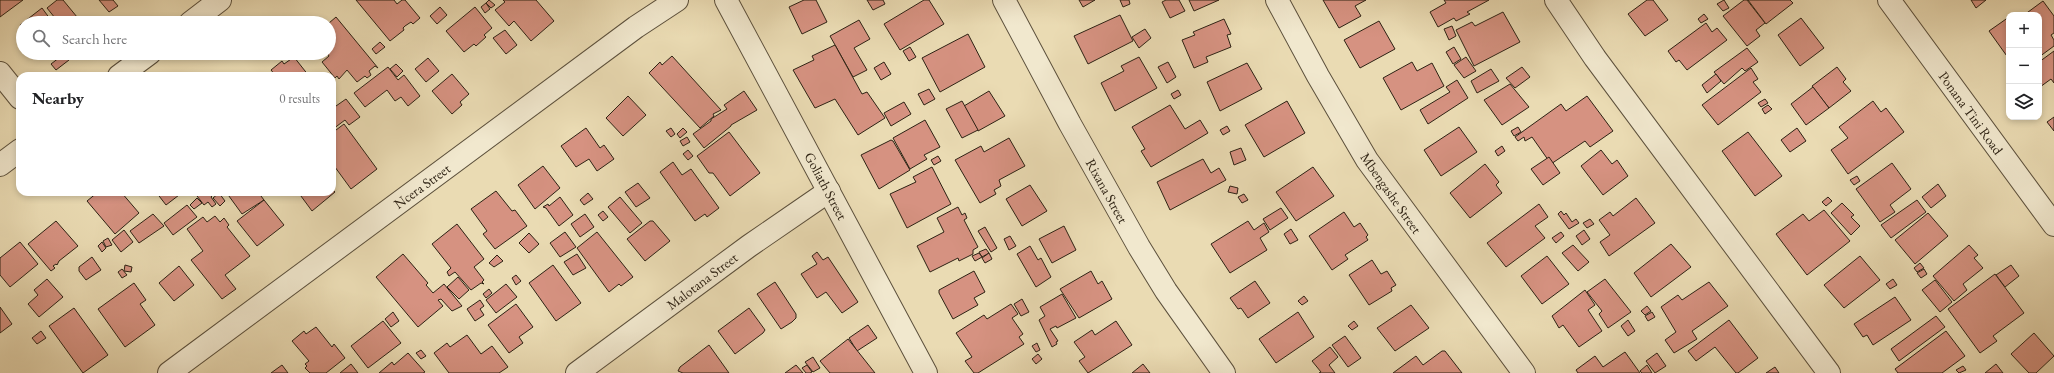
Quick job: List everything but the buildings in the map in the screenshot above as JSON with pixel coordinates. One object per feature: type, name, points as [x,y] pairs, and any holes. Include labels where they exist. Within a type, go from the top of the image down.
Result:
[{"type":"street","points":[[199,16],[220,0]]},
{"type":"street","name":"Ncera Street","points":[[169,373],[624,37],[677,0]]},
{"type":"street","name":"Goliath Street","points":[[726,0],[926,373]]},
{"type":"street","name":"Rixana Street","points":[[1004,0],[1070,124],[1139,247],[1166,291],[1224,373]]},
{"type":"street","name":"Mbengashe Street","points":[[1277,0],[1318,76],[1367,160],[1524,373]]},
{"type":"street","points":[[1556,0],[1595,58],[1829,373]]},
{"type":"street","name":"Ponana Tini Road","points":[[1889,0],[2054,225]]},
{"type":"street","points":[[124,72],[141,60]]},
{"type":"street","points":[[0,73],[16,93]]},
{"type":"street","points":[[0,165],[16,153]]},
{"type":"street","name":"Malotana Street","points":[[577,373],[749,246],[828,191]]}]
